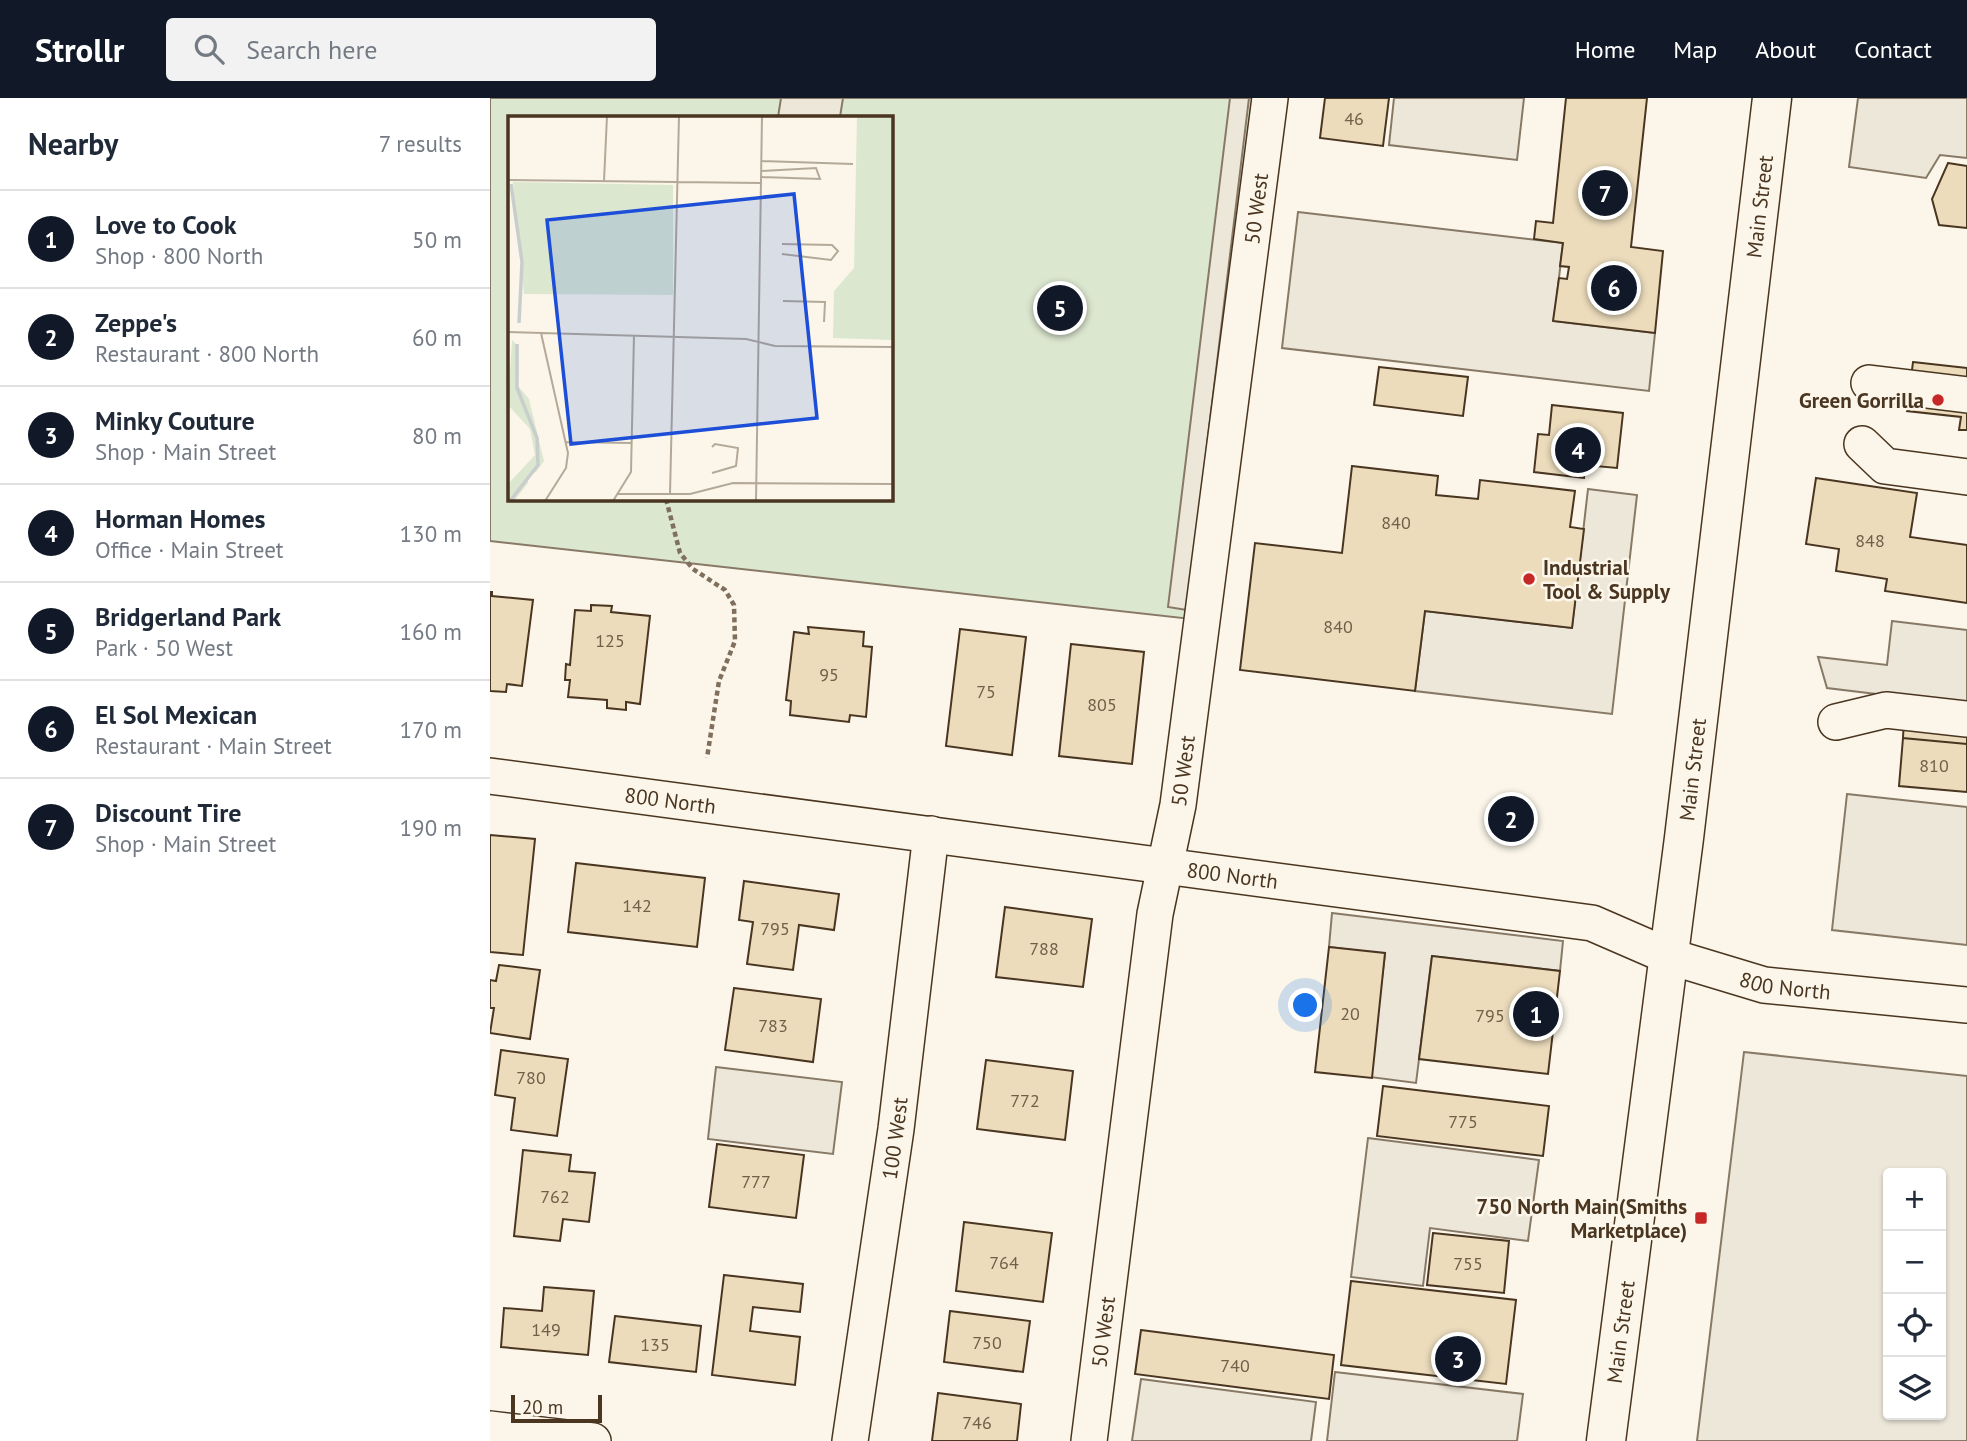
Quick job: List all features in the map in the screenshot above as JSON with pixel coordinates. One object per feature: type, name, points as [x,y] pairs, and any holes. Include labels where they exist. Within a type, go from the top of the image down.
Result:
[{"type":"main road","name":"Main Street","points":[[1606,1441],[1772,98]]},
{"type":"street","name":"50 West","points":[[1089,1441],[1155,914],[1178,806],[1270,98]]},
{"type":"street","points":[[1869,383],[1967,395]]},
{"type":"street","points":[[1861,444],[1885,466],[1967,477]]},
{"type":"street","points":[[1836,722],[1886,710],[1967,719]]},
{"type":"street","name":"800 North","points":[[490,776],[1592,923],[1668,956],[1763,985],[1967,1005]]},
{"type":"street","name":"100 West","points":[[850,1441],[897,1129],[931,834]]},
{"type":"street","points":[[490,1429],[593,1441]]},
{"type":"path","points":[[666,500],[680,553],[693,569],[725,590],[734,605],[735,641],[719,681],[707,758]]},
{"type":"green space","points":[[490,98],[1255,98],[1191,619],[490,541]]},
{"type":"shaded area","points":[[781,98],[843,98],[840,116],[778,116]]},
{"type":"shaded area","points":[[1230,98],[1249,98],[1187,610],[1168,607]]},
{"type":"shaded area","points":[[1394,98],[1524,98],[1517,160],[1389,145]]},
{"type":"shaded area","points":[[1858,98],[1967,98],[1967,158],[1940,155],[1926,178],[1849,167]]},
{"type":"shaded area","points":[[1298,212],[1563,243],[1554,321],[1655,333],[1649,391],[1282,348]]},
{"type":"shaded area","points":[[1588,489],[1637,495],[1612,714],[1415,691],[1425,611],[1572,628]]},
{"type":"shaded area","points":[[1892,621],[1967,630],[1967,705],[1827,688],[1818,657],[1887,665]]},
{"type":"shaded area","points":[[1847,794],[1967,807],[1967,945],[1832,930]]},
{"type":"shaded area","points":[[1332,913],[1563,941],[1560,971],[1432,956],[1416,1083],[1370,1077],[1385,954],[1329,947]]},
{"type":"shaded area","points":[[1744,1052],[1967,1076],[1967,1441],[1697,1441]]},
{"type":"shaded area","points":[[716,1067],[842,1082],[833,1154],[708,1139]]},
{"type":"shaded area","points":[[1368,1138],[1539,1160],[1528,1241],[1430,1228],[1423,1286],[1351,1277]]},
{"type":"shaded area","points":[[1335,1372],[1523,1394],[1517,1441],[1327,1441]]},
{"type":"shaded area","points":[[1141,1379],[1316,1402],[1311,1441],[1132,1441]]},
{"type":"building","points":[[1325,98],[1389,98],[1383,146],[1320,138]]},
{"type":"building","points":[[1566,98],[1647,98],[1631,247],[1663,251],[1655,333],[1553,321],[1559,278],[1567,279],[1569,267],[1560,266],[1563,243],[1534,239],[1536,221],[1553,223]]},
{"type":"building","points":[[1948,163],[1967,166],[1967,228],[1939,225],[1932,199]]},
{"type":"building","name":"Green Gorrilla","points":[[1913,362],[1967,368],[1967,430],[1959,430],[1961,417],[1907,411]]},
{"type":"building","points":[[1379,367],[1468,377],[1463,416],[1374,405]]},
{"type":"building","points":[[1552,405],[1623,413],[1617,468],[1585,465],[1584,478],[1534,472],[1538,434],[1549,435]]},
{"type":"building","points":[[1352,466],[1438,476],[1436,495],[1478,499],[1480,480],[1575,491],[1570,527],[1584,529],[1572,628],[1425,611],[1415,691],[1240,670],[1255,543],[1342,553]]},
{"type":"building","points":[[1816,478],[1917,493],[1910,537],[1967,545],[1967,603],[1885,591],[1887,579],[1836,571],[1839,549],[1806,544]]},
{"type":"building","points":[[490,592],[492,596],[533,600],[522,686],[507,684],[506,692],[490,691]]},
{"type":"building","points":[[591,605],[612,606],[611,612],[650,616],[640,704],[626,702],[626,710],[607,708],[607,700],[568,697],[570,680],[565,680],[566,664],[570,665],[575,610],[591,611]]},
{"type":"building","points":[[808,627],[864,632],[863,646],[872,647],[866,717],[850,715],[849,722],[790,715],[791,701],[786,700],[794,632],[809,634]]},
{"type":"building","points":[[960,629],[1026,637],[1012,755],[946,746]]},
{"type":"building","points":[[1071,644],[1144,652],[1132,764],[1059,756]]},
{"type":"building","points":[[1904,719],[1967,725],[1967,744],[1903,738]]},
{"type":"building","points":[[1903,738],[1967,744],[1967,792],[1899,786]]},
{"type":"building","points":[[490,835],[535,839],[523,955],[490,952]]},
{"type":"building","points":[[576,863],[705,878],[697,947],[568,932]]},
{"type":"building","points":[[744,881],[839,894],[834,930],[799,925],[793,970],[747,964],[753,922],[739,920]]},
{"type":"building","points":[[1005,907],[1092,919],[1083,987],[996,977]]},
{"type":"building","points":[[1329,947],[1385,953],[1372,1078],[1315,1072]]},
{"type":"building","points":[[1432,956],[1560,971],[1548,1074],[1419,1059]]},
{"type":"building","points":[[499,965],[540,970],[530,1039],[490,1033],[494,1008],[490,1008],[490,980],[496,981]]},
{"type":"building","points":[[734,988],[821,999],[813,1062],[725,1050]]},
{"type":"building","points":[[501,1050],[568,1059],[557,1136],[511,1130],[515,1098],[495,1095]]},
{"type":"building","points":[[986,1060],[1073,1071],[1065,1140],[977,1129]]},
{"type":"building","points":[[1383,1086],[1549,1106],[1543,1156],[1377,1136]]},
{"type":"building","points":[[717,1144],[804,1155],[796,1218],[709,1207]]},
{"type":"building","points":[[523,1150],[571,1155],[569,1171],[595,1173],[589,1222],[563,1219],[560,1241],[514,1236]]},
{"type":"building","points":[[964,1222],[1052,1233],[1043,1302],[956,1291]]},
{"type":"building","points":[[1433,1233],[1509,1241],[1504,1293],[1427,1285]]},
{"type":"building","points":[[724,1275],[803,1284],[800,1312],[753,1307],[750,1331],[800,1337],[795,1385],[712,1375]]},
{"type":"building","points":[[1351,1281],[1516,1300],[1506,1384],[1341,1365]]},
{"type":"building","points":[[544,1287],[594,1291],[588,1355],[501,1347],[504,1308],[542,1311]]},
{"type":"building","points":[[950,1311],[1030,1321],[1023,1372],[944,1362]]},
{"type":"building","points":[[615,1316],[701,1326],[696,1372],[609,1362]]},
{"type":"building","points":[[1141,1330],[1334,1355],[1329,1399],[1135,1374]]},
{"type":"building","points":[[938,1393],[1021,1404],[1017,1441],[932,1441]]},
{"type":"place","name":"Discount Tire","points":[[1605,193]]},
{"type":"place","name":"El Sol Mexican","points":[[1614,288]]},
{"type":"place","name":"Bridgerland Park","points":[[1060,308]]},
{"type":"place","name":"Green Gorrilla","points":[[1938,400]]},
{"type":"place","name":"Horman Homes","points":[[1578,450]]},
{"type":"place","name":"Industrial Tool & Supply","points":[[1529,579]]},
{"type":"place","name":"Zeppe's","points":[[1511,819]]},
{"type":"place","name":"Love to Cook","points":[[1536,1014]]},
{"type":"place","name":"750 North Main(Smiths Marketplace)","points":[[1701,1218]]},
{"type":"place","name":"Minky Couture","points":[[1458,1359]]}]
